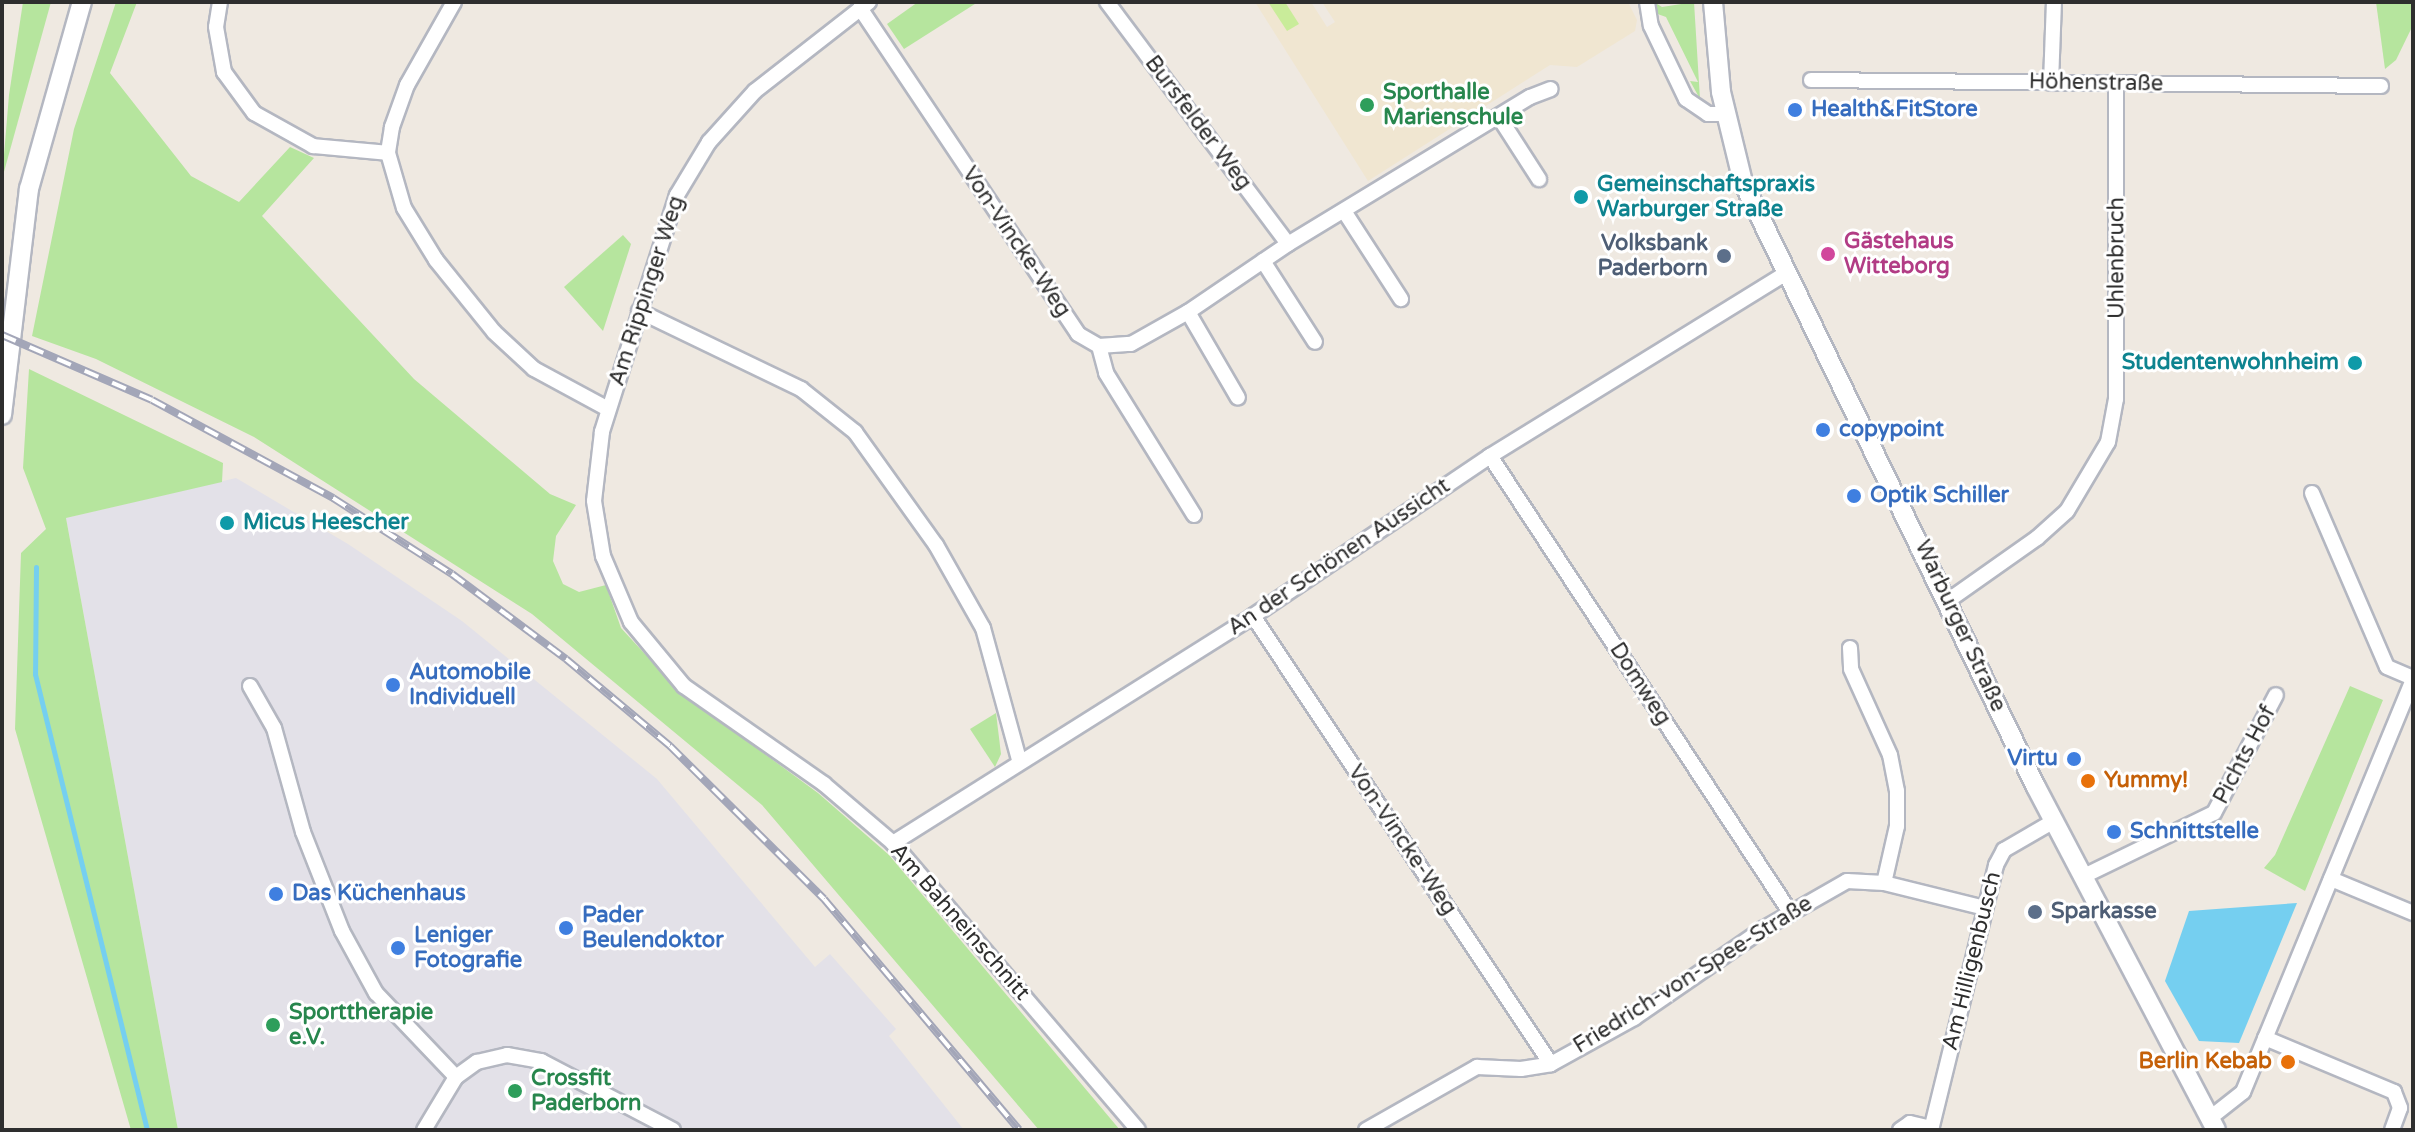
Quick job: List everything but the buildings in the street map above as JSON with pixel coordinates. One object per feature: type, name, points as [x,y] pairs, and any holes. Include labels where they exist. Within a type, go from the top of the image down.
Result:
[{"type":"main road","points":[[2,415],[29,189],[82,2]]},
{"type":"main road","name":"Warburger Straße","points":[[1713,2],[1725,114],[1737,166],[1786,273],[1949,600],[2054,821],[2213,1124]]},
{"type":"street","points":[[220,2],[216,27],[224,72],[254,113],[313,146],[388,153]]},
{"type":"street","points":[[454,2],[407,85],[388,153],[404,208],[436,260],[494,332],[534,369],[608,409]]},
{"type":"street","name":"Bursfelder Weg","points":[[1107,2],[1288,244]]},
{"type":"street","points":[[1647,2],[1651,26],[1686,99],[1708,114],[1725,114]]},
{"type":"street","points":[[2051,83],[2054,2]]},
{"type":"street","name":"Am Rippinger Weg","points":[[649,646],[631,622],[603,556],[594,508],[608,409],[677,195],[709,142],[755,91],[864,5]]},
{"type":"street","name":"Von-Vincke-Weg","points":[[864,5],[1054,300],[1078,334],[1099,346]]},
{"type":"street","name":"Höhenstraße","points":[[1811,80],[2381,86]]},
{"type":"street","name":"Uhlenbruch","points":[[1949,600],[2067,511],[2108,442],[2116,399],[2116,84]]},
{"type":"street","points":[[1194,515],[1106,373],[1099,346],[1131,344],[1188,312],[1288,244],[1551,89]]},
{"type":"street","points":[[1499,117],[1539,179]]},
{"type":"street","points":[[1344,211],[1401,299]]},
{"type":"street","points":[[1263,261],[1315,342]]},
{"type":"street","name":"An der Schönen Aussicht","points":[[893,843],[1019,760],[1253,616],[1490,456],[1786,273]]},
{"type":"street","points":[[639,311],[801,389],[855,432],[936,545],[983,628],[1019,760]]},
{"type":"street","points":[[1188,312],[1238,398]]},
{"type":"street","name":"Domweg","points":[[1490,456],[1790,912]]},
{"type":"street","points":[[2213,1124],[2243,1092],[2413,678],[2387,667],[2312,493]]},
{"type":"street","name":"Von-Vincke-Weg","points":[[1253,616],[1551,1064]]},
{"type":"street","name":"Am Bahneinschnitt","points":[[649,646],[684,686],[824,784],[893,843],[1138,1130]]},
{"type":"street","points":[[1850,648],[1851,669],[1890,755],[1897,791],[1897,826],[1884,883]]},
{"type":"street","points":[[250,686],[274,728],[303,832],[342,931],[376,993],[456,1077]]},
{"type":"street","name":"Pichts Hof","points":[[2084,876],[2214,813],[2276,695]]},
{"type":"street","name":"Am Hilligenbusch","points":[[1931,1129],[1985,908],[2004,850],[2054,821]]},
{"type":"street","points":[[2331,879],[2413,913]]},
{"type":"street","name":"Friedrich-von-Spee-Straße","points":[[1366,1130],[1477,1067],[1551,1064],[1634,1018],[1790,912],[1847,881],[1884,883],[1985,908]]},
{"type":"street","points":[[2265,1038],[2394,1092],[2400,1108],[2392,1130]]},
{"type":"street","points":[[424,1130],[456,1077],[487,1058],[507,1055],[541,1061],[673,1130]]},
{"type":"street","points":[[1900,1130],[1910,1123],[1931,1129]]},
{"type":"shaded area","points":[[1255,2],[1311,2],[1327,27],[1335,22],[1322,2],[1628,2],[1637,20],[1635,31],[1577,67],[1550,65],[1368,181]]},
{"type":"shaded area","points":[[236,478],[348,544],[462,621],[657,779],[815,967],[830,954],[896,1029],[889,1036],[964,1130],[178,1130],[66,518]]},
{"type":"green space","points":[[23,2],[51,2],[2,179],[9,95]]},
{"type":"green space","points":[[116,2],[137,2],[110,73],[191,176],[239,202],[290,147],[314,158],[262,216],[414,379],[550,494],[576,505],[556,536],[553,561],[563,584],[579,592],[606,585],[621,628],[680,692],[818,793],[889,855],[1120,1130],[1039,1130],[762,805],[532,614],[254,437],[96,359],[32,336],[74,129]]},
{"type":"green space","points":[[918,2],[978,2],[904,49],[887,24]]},
{"type":"green space","points":[[1268,2],[1285,2],[1299,24],[1287,31]]},
{"type":"green space","points":[[1654,2],[1662,7],[1694,2],[1700,99],[1690,81],[1698,82],[1666,17],[1652,12]]},
{"type":"green space","points":[[2376,2],[2413,2],[2413,25],[2396,60],[2385,69]]},
{"type":"green space","points":[[623,235],[631,244],[603,331],[564,287]]},
{"type":"green space","points":[[29,369],[223,463],[222,482],[66,518],[178,1130],[131,1130],[15,729],[21,553],[46,529],[23,468]]},
{"type":"green space","points":[[2350,686],[2383,700],[2305,891],[2264,868],[2275,855]]},
{"type":"green space","points":[[996,713],[1001,754],[995,767],[970,729]]},
{"type":"water","points":[[2297,903],[2239,1043],[2199,1041],[2165,981],[2189,911]]},
{"type":"waterway","points":[[36,567],[35,674],[147,1130]]},
{"type":"railway","points":[[2,335],[152,400],[333,498],[452,574],[566,659],[670,746],[824,899],[1019,1130]]},
{"type":"place","name":"Sporthalle Marienschule","points":[[1367,105]]},
{"type":"place","name":"Health&FitStore","points":[[1795,110]]},
{"type":"place","name":"Gemeinschaftspraxis Warburger Straße","points":[[1581,197]]},
{"type":"place","name":"Gästehaus Witteborg","points":[[1828,254]]},
{"type":"place","name":"Volksbank Paderborn","points":[[1724,256]]},
{"type":"place","name":"Studentenwohnheim","points":[[2355,363]]},
{"type":"place","name":"copypoint","points":[[1823,430]]},
{"type":"place","name":"Optik Schiller","points":[[1854,496]]},
{"type":"place","name":"Micus Heescher","points":[[227,523]]},
{"type":"place","name":"Automobile Individuell","points":[[393,685]]},
{"type":"place","name":"Virtu","points":[[2074,759]]},
{"type":"place","name":"Yummy!","points":[[2088,781]]},
{"type":"place","name":"Schnittstelle","points":[[2114,832]]},
{"type":"place","name":"Das Küchenhaus","points":[[276,894]]},
{"type":"place","name":"Sparkasse","points":[[2035,912]]},
{"type":"place","name":"Pader Beulendoktor","points":[[566,928]]},
{"type":"place","name":"Leniger Fotografie","points":[[398,948]]},
{"type":"place","name":"Sporttherapie e.V.","points":[[273,1025]]},
{"type":"place","name":"Berlin Kebab","points":[[2288,1062]]},
{"type":"place","name":"Crossfit Paderborn","points":[[515,1091]]}]
